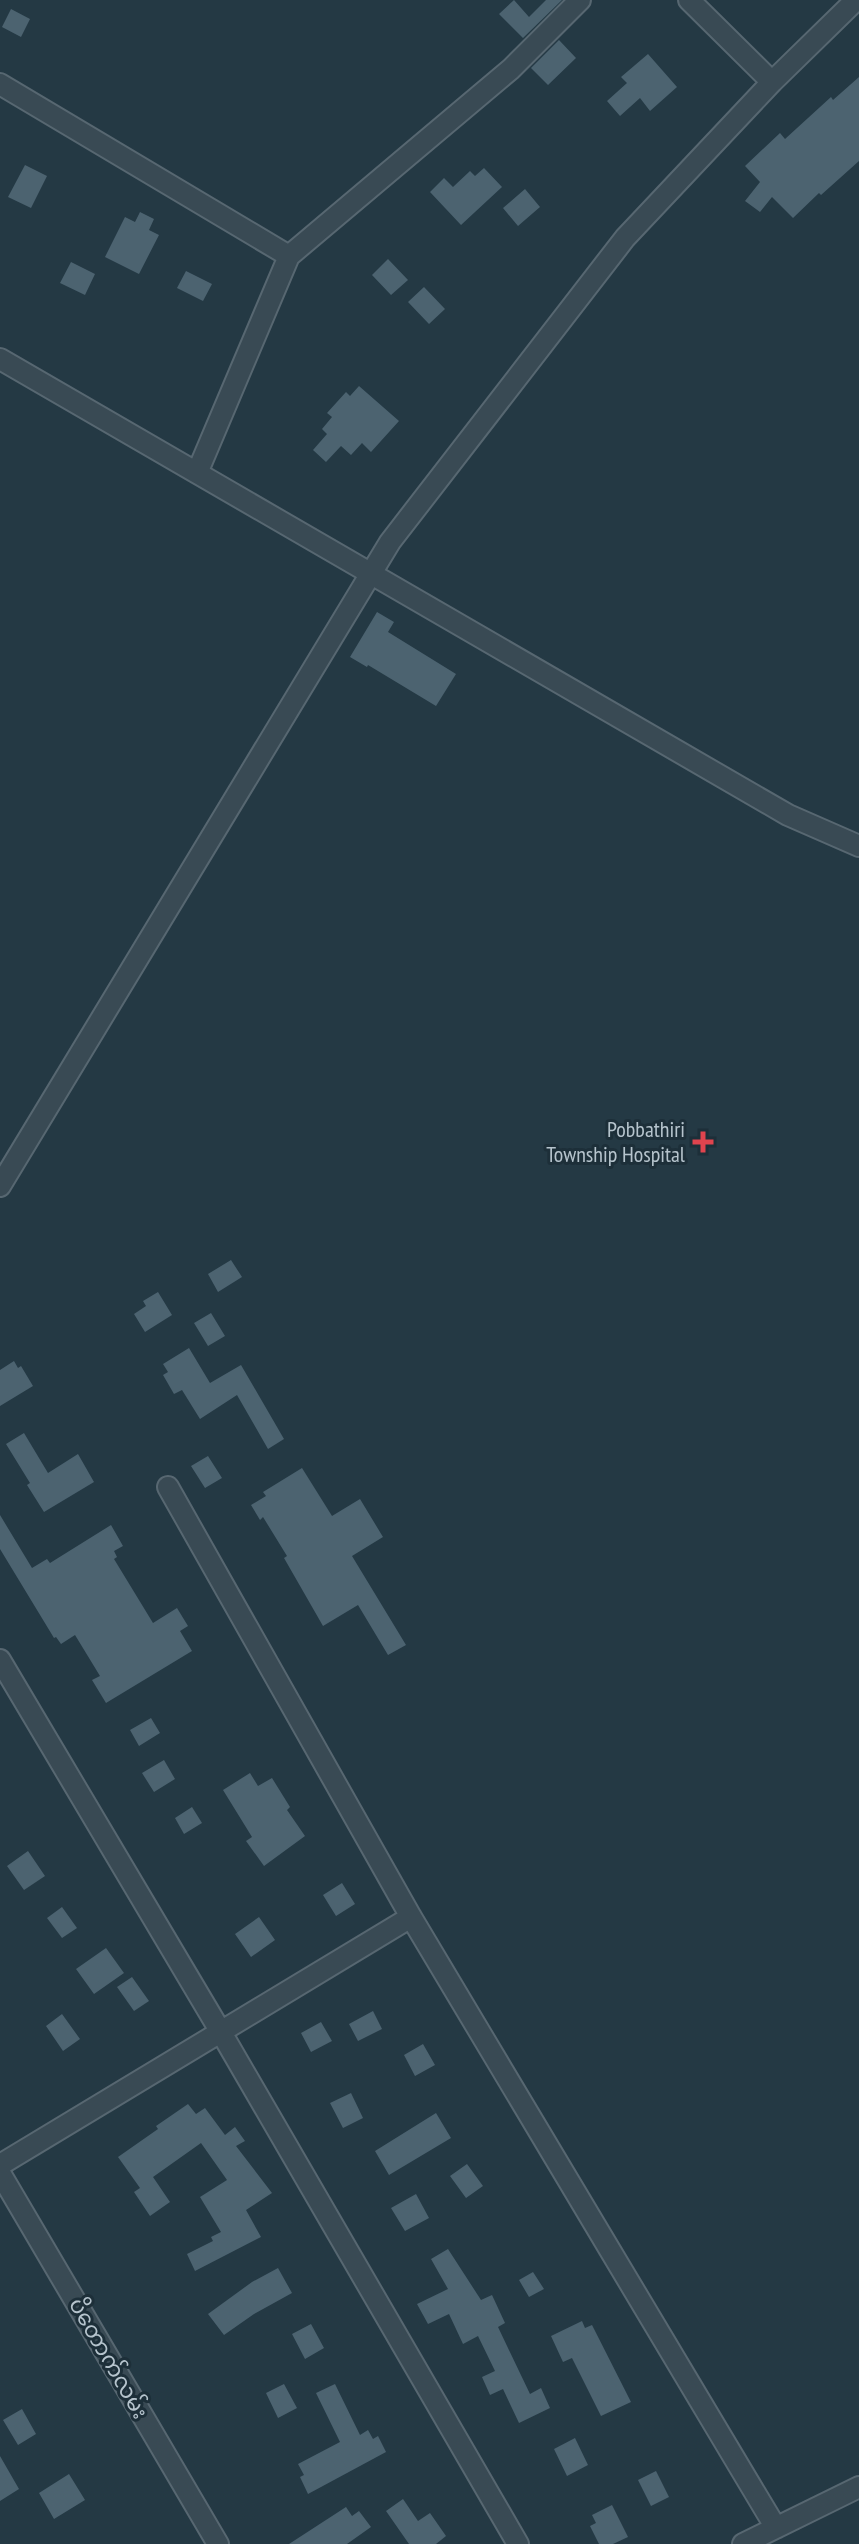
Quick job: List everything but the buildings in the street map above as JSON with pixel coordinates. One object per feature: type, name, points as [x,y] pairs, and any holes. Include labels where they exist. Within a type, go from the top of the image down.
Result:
[{"type":"street","points":[[197,473],[289,256],[511,69],[580,0]]},
{"type":"street","points":[[689,0],[772,82]]},
{"type":"street","points":[[0,1186],[390,542],[625,238],[772,82],[856,0]]},
{"type":"street","points":[[0,84],[289,256]]},
{"type":"street","points":[[0,359],[788,815],[859,846]]},
{"type":"street","points":[[168,1487],[411,1917],[776,2528]]},
{"type":"street","points":[[0,1660],[222,2034],[518,2544]]},
{"type":"street","points":[[0,2165],[222,2034],[411,1917]]},
{"type":"street","name":"ပိတောက်လမ်း","points":[[0,2173],[218,2544]]},
{"type":"street","points":[[743,2544],[859,2487]]},
{"type":"place","name":"Pobbathiri Township Hospital","points":[[703,1142]]}]
